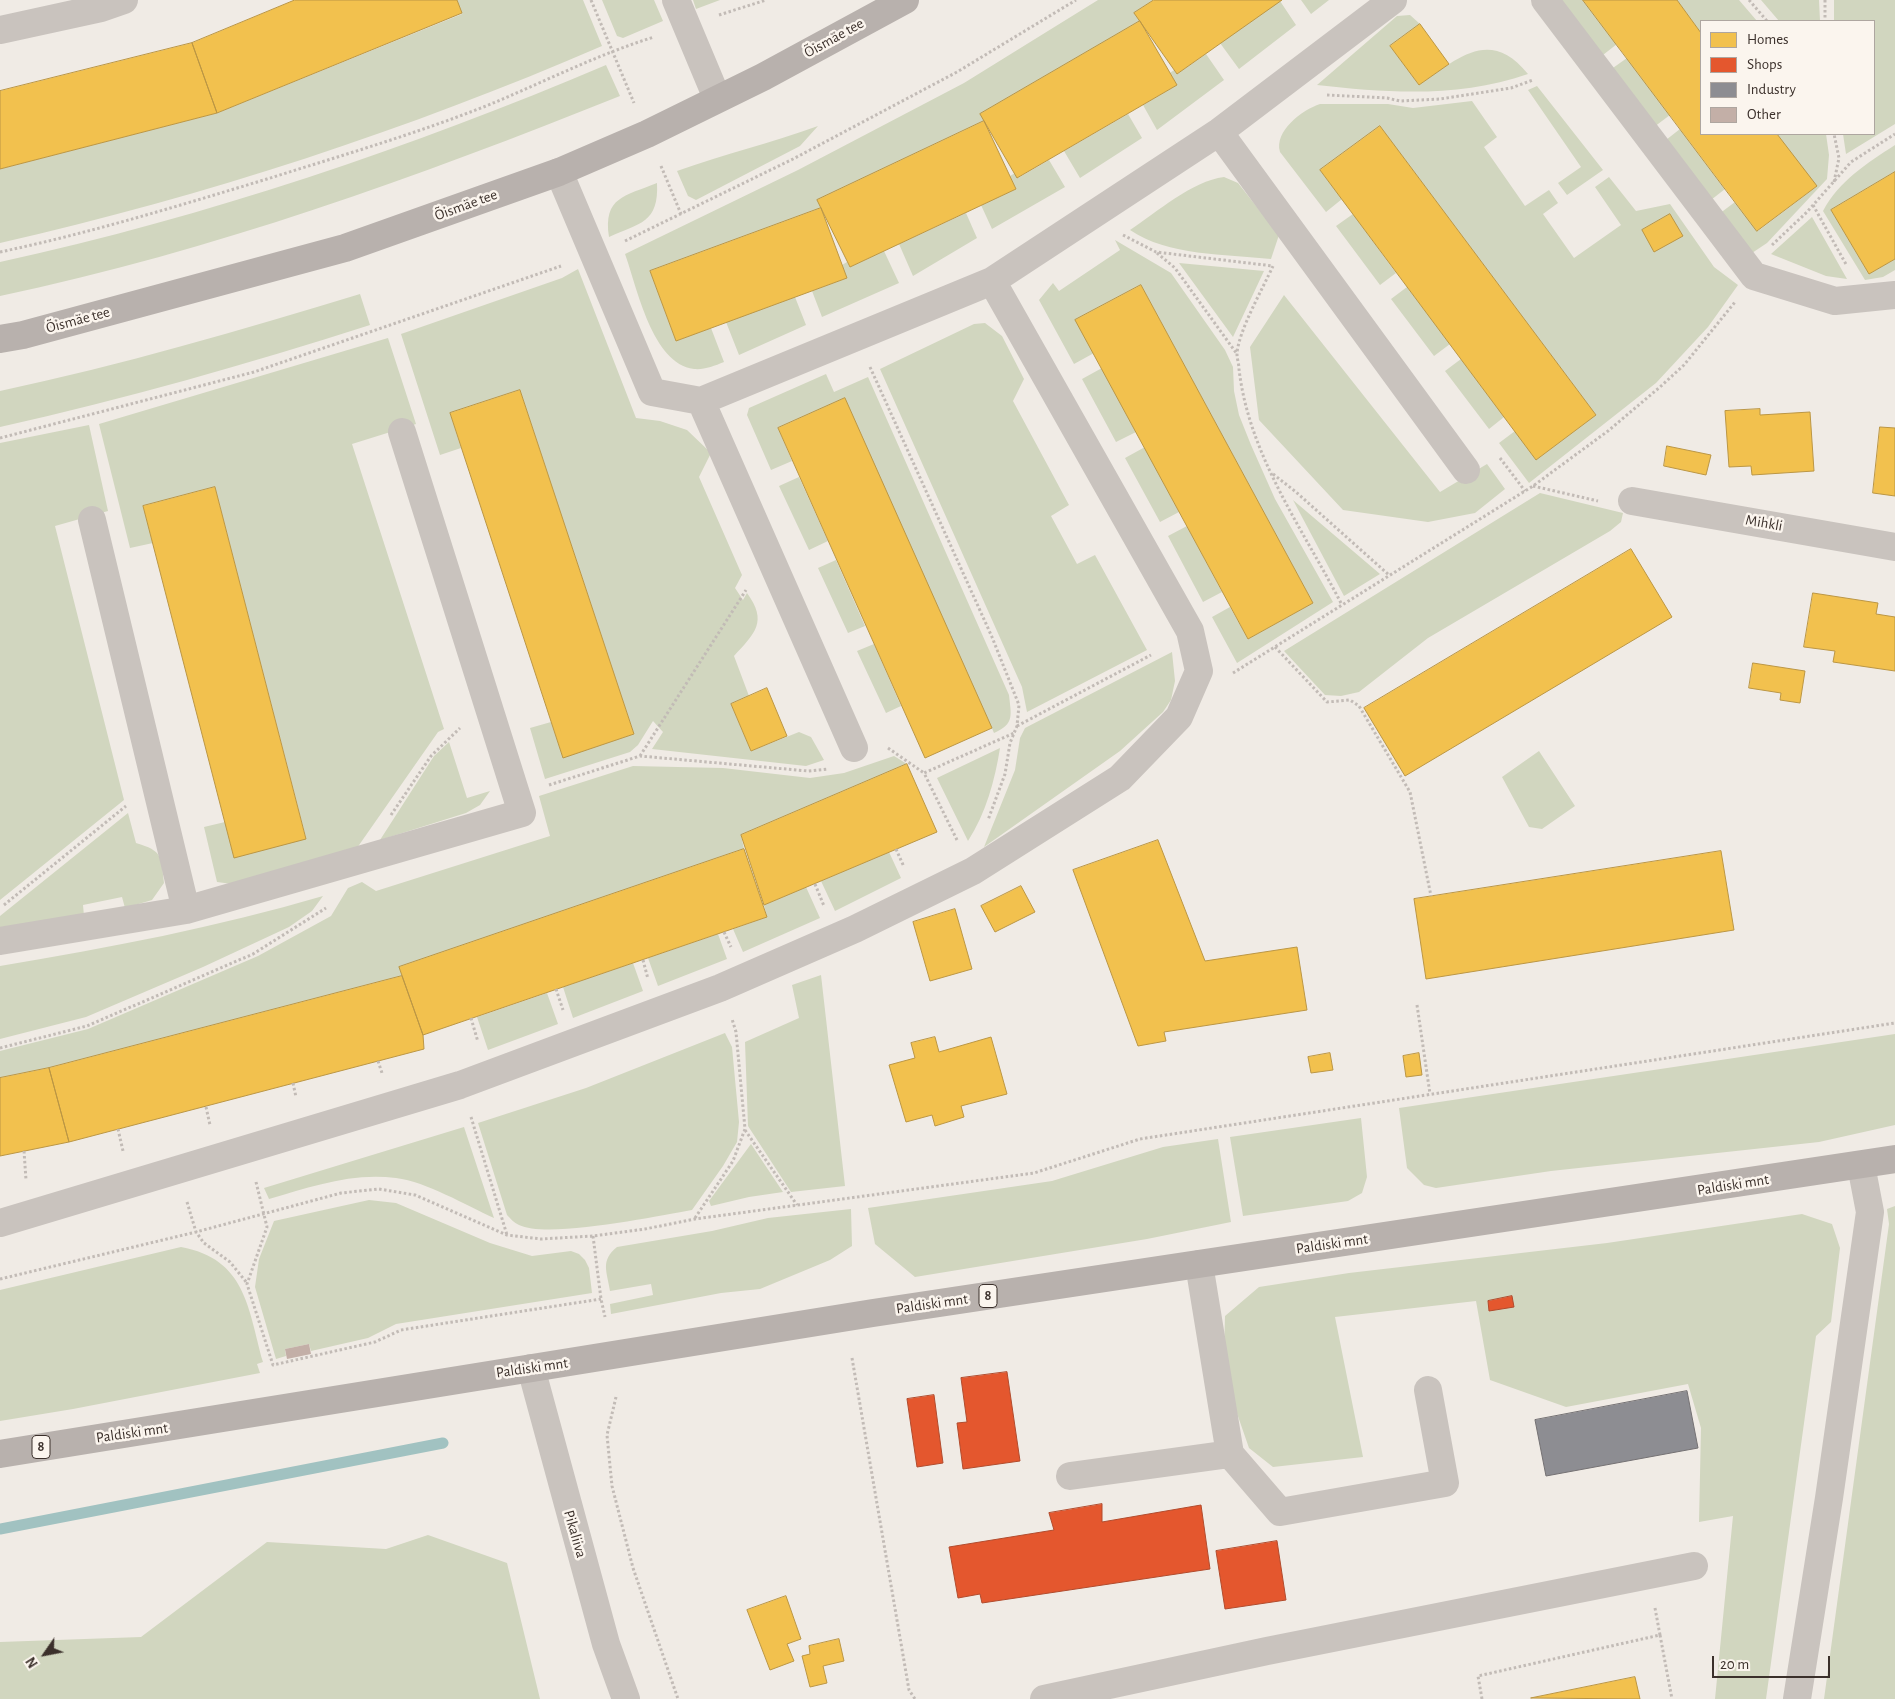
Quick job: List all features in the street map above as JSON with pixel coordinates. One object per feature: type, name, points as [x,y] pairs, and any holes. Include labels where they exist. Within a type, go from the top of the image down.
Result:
[{"type":"main road","name":"Õismäe tee","points":[[0,339],[345,248],[560,172],[647,134],[763,77],[905,0]]},
{"type":"main road","name":"Paldiski mnt","points":[[0,1454],[531,1368],[620,1356],[873,1313],[1895,1160]]},
{"type":"street","points":[[0,30],[101,8],[124,0]]},
{"type":"street","points":[[676,0],[717,98]]},
{"type":"street","points":[[560,172],[652,392],[701,401],[992,281],[1219,132],[1393,0]]},
{"type":"street","points":[[1545,0],[1754,276],[1835,301],[1895,295]]},
{"type":"street","points":[[1219,132],[1466,470]]},
{"type":"street","points":[[0,1223],[460,1086],[720,988],[856,929],[973,871],[1120,778],[1179,717],[1199,671],[1190,631],[992,281]]},
{"type":"street","points":[[701,401],[769,555],[846,758]]},
{"type":"street","points":[[0,941],[186,910],[522,813],[518,795],[402,432]]},
{"type":"street","name":"Mihkli","points":[[1632,501],[1895,547]]},
{"type":"street","points":[[92,520],[186,910]]},
{"type":"street","points":[[1797,1699],[1830,1498],[1870,1212],[1861,1165]]},
{"type":"street","points":[[1199,1264],[1230,1454],[1280,1512],[1445,1483],[1428,1390]]},
{"type":"street","name":"Pikaliiva","points":[[531,1368],[606,1644],[626,1699]]},
{"type":"street","points":[[1070,1476],[1230,1454]]},
{"type":"street","points":[[1044,1699],[1268,1651],[1694,1566]]},
{"type":"path","points":[[0,252],[47,242],[159,212],[330,159],[485,106],[612,50],[766,0]]},
{"type":"path","points":[[0,438],[254,372],[612,247],[793,159],[957,72],[1076,0]]},
{"type":"path","points":[[1749,0],[1766,20]]},
{"type":"path","points":[[1825,0],[1825,20]]},
{"type":"path","points":[[1319,96],[1387,98],[1400,101],[1440,99],[1511,88],[1533,80]]},
{"type":"path","points":[[1834,135],[1839,158],[1834,182]]},
{"type":"path","points":[[1813,205],[1850,270]]},
{"type":"path","points":[[1100,210],[1123,235],[1156,252],[1175,268],[1237,354]]},
{"type":"path","points":[[1156,252],[1273,266],[1240,339],[1237,354],[1241,391],[1247,413],[1272,474],[1342,605]]},
{"type":"path","points":[[858,336],[1015,690],[1019,705],[1017,726],[1005,774],[988,821]]},
{"type":"path","points":[[1498,456],[1525,492]]},
{"type":"path","points":[[1272,474],[1304,499],[1389,575]]},
{"type":"path","points":[[1533,486],[1597,502],[1632,501]]},
{"type":"path","points":[[640,756],[769,555]]},
{"type":"path","points":[[1275,647],[1327,702],[1350,700],[1358,706],[1410,792],[1431,896]]},
{"type":"path","points":[[1017,726],[1151,655]]},
{"type":"path","points":[[959,843],[924,773],[1014,733]]},
{"type":"path","points":[[518,795],[640,756],[808,771],[846,758]]},
{"type":"path","points":[[0,908],[126,806],[152,771]]},
{"type":"path","points":[[815,884],[826,910]]},
{"type":"path","points":[[695,1219],[733,1161],[745,1129],[736,1032],[720,988]]},
{"type":"path","points":[[1417,1005],[1430,1094]]},
{"type":"path","points":[[471,1018],[480,1050]]},
{"type":"path","points":[[0,1279],[196,1232],[341,1193],[379,1189],[415,1196],[507,1235],[541,1239],[594,1236],[645,1229],[695,1219],[1034,1173],[1140,1139],[1895,1023]]},
{"type":"path","points":[[460,1086],[507,1235]]},
{"type":"path","points":[[206,1106],[210,1126]]},
{"type":"path","points":[[745,1129],[797,1205]]},
{"type":"path","points":[[118,1130],[124,1157]]},
{"type":"path","points":[[247,1149],[267,1226],[247,1284]]},
{"type":"path","points":[[24,1151],[26,1180]]},
{"type":"path","points":[[178,1170],[196,1232],[204,1243],[230,1262],[247,1284],[273,1365],[375,1342],[401,1330],[601,1299]]},
{"type":"path","points":[[17,1182],[34,1178]]},
{"type":"path","points":[[594,1236],[601,1299],[606,1317]]},
{"type":"path","points":[[852,1358],[910,1690],[915,1699]]},
{"type":"path","points":[[616,1397],[607,1435],[612,1486],[633,1568],[678,1699]]},
{"type":"path","points":[[1482,1699],[1478,1676],[1660,1635],[1672,1699]]},
{"type":"green space","points":[[457,0],[583,0],[602,46],[455,106],[306,158],[154,204],[0,243],[0,169],[217,113],[462,14]]},
{"type":"green space","points":[[602,0],[654,0],[663,21],[623,38],[617,36]]},
{"type":"green space","points":[[693,0],[720,0],[696,9]]},
{"type":"green space","points":[[1098,0],[1154,0],[1135,13],[1140,21],[984,121],[818,200],[821,208],[650,271],[676,341],[711,328],[724,362],[705,368],[694,369],[679,364],[667,354],[648,322],[625,254],[798,170],[964,83]]},
{"type":"green space","points":[[1301,0],[1329,0],[1311,14]]},
{"type":"green space","points":[[1553,0],[1583,0],[1617,44],[1594,62]]},
{"type":"green space","points":[[1677,0],[1739,0],[1756,20],[1700,20],[1700,32]]},
{"type":"green space","points":[[1761,0],[1819,0],[1820,20],[1778,20]]},
{"type":"green space","points":[[1834,0],[1895,0],[1895,124],[1846,154],[1843,135],[1875,135],[1875,20],[1834,20]]},
{"type":"green space","points":[[1280,1],[1296,25],[1239,69],[1220,43]]},
{"type":"green space","points":[[1410,15],[1420,24],[1390,46],[1419,85],[1461,57],[1487,50],[1500,52],[1514,60],[1528,74],[1476,87],[1424,92],[1370,90],[1317,85],[1397,16]]},
{"type":"green space","points":[[1206,54],[1224,80],[1157,130],[1143,105],[1177,85],[1170,73],[1174,70],[1177,74]]},
{"type":"green space","points":[[1627,58],[1670,115],[1646,133],[1603,75]]},
{"type":"green space","points":[[606,65],[620,96],[468,155],[314,210],[237,234],[80,278],[0,296],[0,262],[154,224],[308,177],[384,152],[459,124]]},
{"type":"green space","points":[[1537,86],[1603,170],[1567,195],[1558,183],[1581,167],[1528,90]]},
{"type":"green space","points":[[1472,101],[1497,137],[1484,147],[1525,206],[1549,190],[1558,203],[1543,214],[1574,258],[1621,225],[1595,187],[1609,177],[1636,211],[1670,204],[1714,267],[1738,285],[1708,327],[1656,383],[1529,483],[1499,443],[1515,431],[1536,460],[1596,415],[1380,126],[1320,170],[1342,199],[1326,212],[1280,152],[1279,144],[1285,129],[1305,111],[1320,104],[1388,104],[1413,108]]},
{"type":"green space","points":[[1128,114],[1142,138],[1080,178],[1064,151]]},
{"type":"green space","points":[[818,126],[800,146],[696,200],[688,196],[677,171],[783,138]]},
{"type":"green space","points":[[1680,129],[1725,189],[1702,207],[1657,147]]},
{"type":"green space","points":[[1778,135],[1826,135],[1829,155],[1827,179],[1767,243],[1743,259],[1711,220],[1735,202],[1758,231],[1816,187]]},
{"type":"green space","points":[[1895,145],[1895,172],[1831,210],[1869,274],[1895,259],[1895,270],[1883,277],[1865,280],[1823,211],[1845,182],[1864,166]]},
{"type":"green space","points":[[1049,160],[1065,187],[992,229],[981,205],[1016,189],[1010,176],[1015,173],[1018,178]]},
{"type":"green space","points":[[1224,177],[1238,183],[1279,235],[1271,259],[1179,249],[1145,239],[1130,230],[1187,191],[1200,184]]},
{"type":"green space","points":[[657,183],[657,196],[651,214],[638,224],[609,237],[609,214],[613,206],[626,195]]},
{"type":"green space","points":[[966,213],[977,238],[913,276],[899,244]]},
{"type":"green space","points":[[1353,214],[1396,273],[1380,285],[1336,226]]},
{"type":"green space","points":[[1812,217],[1847,279],[1826,276],[1771,254]]},
{"type":"green space","points":[[1115,240],[1171,273],[1225,350],[1233,367],[1234,391],[1239,415],[1251,445],[1275,499],[1333,602],[1237,663],[1212,617],[1230,607],[1248,639],[1313,603],[1141,285],[1076,320],[1094,353],[1074,364],[1039,300],[1053,283],[1059,291],[1120,250]]},
{"type":"green space","points":[[884,251],[899,283],[822,317],[812,291],[847,278],[842,265],[847,262],[850,267]]},
{"type":"green space","points":[[1179,263],[1264,271],[1233,337]]},
{"type":"green space","points":[[578,269],[636,418],[660,421],[687,430],[711,453],[699,477],[742,575],[735,588],[743,600],[747,593],[757,612],[758,620],[753,634],[734,656],[749,696],[731,704],[751,751],[799,732],[811,737],[824,760],[806,766],[652,749],[663,732],[653,721],[638,745],[630,752],[545,779],[530,728],[551,722],[563,757],[634,734],[520,390],[450,413],[461,448],[440,455],[401,334],[562,278]]},
{"type":"green space","points":[[1407,287],[1450,344],[1434,356],[1391,299]]},
{"type":"green space","points":[[360,294],[370,325],[186,380],[0,427],[0,391],[46,381],[226,334]]},
{"type":"green space","points":[[1284,295],[1440,492],[1487,464],[1505,489],[1475,513],[1428,522],[1343,510],[1259,420],[1250,347]]},
{"type":"green space","points":[[795,297],[806,325],[739,355],[726,322]]},
{"type":"green space","points":[[985,323],[1002,336],[1024,379],[1013,401],[1069,505],[1051,516],[1077,564],[1095,555],[1147,650],[1027,712],[1022,687],[880,369],[974,324]]},
{"type":"green space","points":[[388,338],[416,424],[352,444],[444,729],[438,732],[357,848],[232,884],[217,882],[204,827],[225,822],[234,857],[306,838],[215,487],[143,506],[153,543],[130,548],[99,424]]},
{"type":"green space","points":[[1461,359],[1504,417],[1489,429],[1445,371]]},
{"type":"green space","points":[[1102,368],[1136,432],[1116,442],[1082,379]]},
{"type":"green space","points":[[826,374],[834,392],[868,377],[1009,695],[1010,718],[1009,722],[1001,730],[994,733],[845,399],[778,428],[792,461],[771,470],[747,415],[749,408]]},
{"type":"green space","points":[[89,425],[108,511],[55,526],[124,800],[0,900],[0,443]]},
{"type":"green space","points":[[1145,447],[1179,512],[1160,522],[1125,458]]},
{"type":"green space","points":[[799,477],[828,541],[809,550],[779,486]]},
{"type":"green space","points":[[1540,493],[1623,513],[1621,522],[1610,531],[1428,638],[1359,692],[1341,696],[1325,695],[1284,651]]},
{"type":"green space","points":[[1293,500],[1380,574],[1344,596]]},
{"type":"green space","points":[[1187,526],[1222,592],[1203,602],[1168,536]]},
{"type":"green space","points":[[836,560],[865,626],[848,633],[818,568]]},
{"type":"green space","points":[[874,644],[901,706],[886,713],[857,651]]},
{"type":"green space","points":[[1172,652],[1175,681],[1171,700],[1163,712],[1120,751],[984,847],[1015,770],[1020,738],[1025,728]]},
{"type":"green space","points":[[449,742],[467,798],[490,791],[480,805],[466,813],[380,840],[434,756]]},
{"type":"green space","points":[[1000,748],[989,796],[980,819],[968,841],[937,778]]},
{"type":"green space","points":[[1539,751],[1575,806],[1542,829],[1529,827],[1502,777]]},
{"type":"green space","points":[[894,756],[907,764],[741,835],[744,849],[400,967],[402,976],[49,1068],[0,1078],[0,1051],[88,1029],[258,956],[331,916],[348,888],[362,882],[376,891],[550,836],[539,796],[633,766],[723,768],[810,778],[844,773]]},
{"type":"green space","points":[[128,813],[136,843],[156,852],[161,861],[164,883],[152,900],[125,908],[122,897],[83,905],[84,916],[0,930],[0,916]]},
{"type":"green space","points":[[889,852],[901,878],[835,911],[821,881]]},
{"type":"green space","points":[[806,887],[820,918],[743,952],[733,929],[767,917],[764,905]]},
{"type":"green space","points":[[323,896],[312,911],[289,927],[203,967],[86,1017],[0,1039],[0,966],[163,936]]},
{"type":"green space","points":[[718,934],[727,959],[658,986],[648,958]]},
{"type":"green space","points":[[633,963],[643,991],[573,1018],[563,987]]},
{"type":"green space","points":[[821,975],[845,1186],[791,1192],[748,1126],[745,1042],[799,1018],[792,985]]},
{"type":"green space","points":[[547,993],[558,1024],[488,1050],[477,1017]]},
{"type":"green space","points":[[725,1033],[732,1047],[739,1122],[737,1142],[723,1166],[692,1210],[603,1225],[553,1229],[533,1229],[519,1225],[507,1215],[478,1123],[586,1088]]},
{"type":"green space","points":[[1895,1034],[1895,1125],[1819,1142],[1551,1171],[1436,1188],[1424,1185],[1407,1168],[1399,1108]]},
{"type":"green space","points":[[1361,1118],[1367,1177],[1362,1193],[1348,1201],[1243,1216],[1230,1137]]},
{"type":"green space","points":[[464,1127],[494,1218],[433,1189],[408,1180],[396,1178],[363,1177],[347,1179],[269,1199],[264,1188]]},
{"type":"green space","points":[[1218,1139],[1231,1222],[1147,1239],[915,1277],[875,1244],[868,1208],[1052,1181],[1163,1147]]},
{"type":"green space","points":[[751,1144],[783,1192],[749,1197],[711,1206],[709,1201]]},
{"type":"green space","points":[[369,1200],[396,1203],[490,1243],[532,1256],[571,1251],[579,1254],[589,1268],[592,1293],[396,1324],[368,1338],[311,1351],[309,1344],[285,1349],[286,1356],[276,1359],[255,1287],[259,1259],[274,1221]]},
{"type":"green space","points":[[1895,1206],[1895,1699],[1824,1699],[1889,1224],[1887,1209]]},
{"type":"green space","points":[[851,1209],[852,1246],[830,1260],[760,1289],[721,1293],[611,1314],[610,1304],[653,1295],[651,1284],[610,1291],[606,1267],[608,1257],[617,1247],[712,1231],[768,1218]]},
{"type":"green space","points":[[1802,1214],[1832,1224],[1840,1248],[1831,1322],[1816,1336],[1766,1699],[1715,1699],[1733,1516],[1699,1522],[1701,1428],[1688,1384],[1566,1407],[1490,1380],[1476,1301],[1335,1317],[1363,1457],[1273,1467],[1249,1448],[1232,1399],[1224,1353],[1225,1316],[1259,1287],[1349,1273],[1607,1243]]},
{"type":"green space","points":[[181,1247],[203,1253],[219,1262],[232,1274],[248,1305],[263,1362],[257,1364],[260,1373],[0,1421],[0,1290]]},
{"type":"green space","points":[[428,1535],[507,1563],[540,1699],[0,1699],[0,1642],[141,1637],[267,1542],[386,1549]]},
{"type":"building: Homes","points":[[295,0],[457,0],[462,13],[217,113],[192,43]]},
{"type":"building: Homes","points":[[1154,0],[1282,0],[1177,74],[1134,13]]},
{"type":"building: Homes","points":[[1583,0],[1677,0],[1700,32],[1700,135],[1778,135],[1817,186],[1757,231]]},
{"type":"building: Homes","points":[[1140,21],[1177,85],[1017,178],[980,114]]},
{"type":"building: Homes","points":[[1420,24],[1449,64],[1419,85],[1390,46]]},
{"type":"building: Homes","points":[[192,43],[217,113],[0,169],[0,91]]},
{"type":"building: Homes","points":[[984,121],[1016,189],[850,267],[817,200]]},
{"type":"building: Homes","points":[[1380,126],[1596,415],[1536,460],[1320,170]]},
{"type":"building: Homes","points":[[1895,172],[1895,259],[1869,274],[1831,210]]},
{"type":"building: Homes","points":[[821,208],[847,278],[676,341],[650,271]]},
{"type":"building: Homes","points":[[1670,214],[1683,236],[1654,252],[1642,230]]},
{"type":"building: Homes","points":[[1141,285],[1313,603],[1248,639],[1075,320]]},
{"type":"building: Homes","points":[[520,390],[634,734],[563,758],[450,413]]},
{"type":"building: Homes","points":[[845,398],[992,728],[925,758],[778,428]]},
{"type":"building: Homes","points":[[1760,409],[1760,415],[1810,412],[1814,471],[1752,475],[1751,466],[1729,467],[1725,411]]},
{"type":"building: Homes","points":[[1880,427],[1895,428],[1895,496],[1873,493]]},
{"type":"building: Homes","points":[[1667,446],[1711,455],[1706,475],[1664,466]]},
{"type":"building: Homes","points":[[215,487],[306,839],[234,858],[143,506]]},
{"type":"building: Homes","points":[[1631,549],[1672,617],[1405,776],[1364,708]]},
{"type":"building: Homes","points":[[1813,593],[1878,603],[1876,614],[1895,617],[1895,671],[1833,662],[1835,651],[1804,647]]},
{"type":"building: Homes","points":[[1753,663],[1805,671],[1800,703],[1780,700],[1781,693],[1749,688]]},
{"type":"building: Homes","points":[[767,688],[787,736],[751,751],[731,704]]},
{"type":"building: Homes","points":[[907,764],[937,832],[764,905],[741,835]]},
{"type":"building: Homes","points":[[1158,840],[1205,961],[1297,947],[1307,1010],[1164,1032],[1166,1041],[1138,1046],[1073,870]]},
{"type":"building: Homes","points":[[744,849],[767,917],[423,1035],[399,967]]},
{"type":"building: Homes","points":[[1721,851],[1734,930],[1426,979],[1414,899]]},
{"type":"building: Homes","points":[[1021,886],[1035,912],[995,932],[981,906]]},
{"type":"building: Homes","points":[[955,909],[972,969],[930,981],[913,922]]},
{"type":"building: Homes","points":[[402,976],[423,1035],[424,1049],[69,1142],[49,1068]]},
{"type":"building: Homes","points":[[935,1037],[939,1052],[991,1037],[1007,1094],[961,1106],[964,1117],[935,1126],[932,1115],[906,1122],[889,1065],[915,1058],[911,1043]]},
{"type":"building: Homes","points":[[1330,1053],[1333,1070],[1311,1073],[1308,1057]]},
{"type":"building: Homes","points":[[1419,1053],[1422,1075],[1406,1077],[1403,1056]]},
{"type":"building: Homes","points":[[49,1068],[69,1142],[0,1156],[0,1078]]},
{"type":"building: Homes","points":[[786,1596],[801,1639],[787,1644],[794,1661],[770,1670],[747,1610]]},
{"type":"building: Homes","points":[[839,1639],[844,1661],[823,1666],[827,1683],[810,1687],[802,1656],[810,1654],[809,1646]]},
{"type":"building: Homes","points":[[1635,1677],[1640,1699],[1531,1698]]},
{"type":"building: Shops","points":[[1512,1296],[1514,1307],[1489,1311],[1488,1301]]},
{"type":"building: Shops","points":[[1007,1372],[1020,1461],[963,1469],[957,1423],[967,1422],[961,1378]]},
{"type":"building: Shops","points":[[934,1395],[943,1463],[917,1467],[907,1399]]},
{"type":"building: Shops","points":[[1102,1504],[1102,1522],[1201,1505],[1210,1569],[982,1603],[980,1594],[958,1598],[949,1547],[1054,1530],[1049,1513]]},
{"type":"building: Shops","points":[[1277,1541],[1286,1600],[1225,1609],[1216,1551]]},
{"type":"building: Industry","points":[[1687,1391],[1698,1448],[1546,1476],[1535,1420]]},
{"type":"building: Other","points":[[309,1344],[311,1354],[287,1359],[285,1349]]},
{"type":"waterway","points":[[0,1529],[443,1443]]}]
